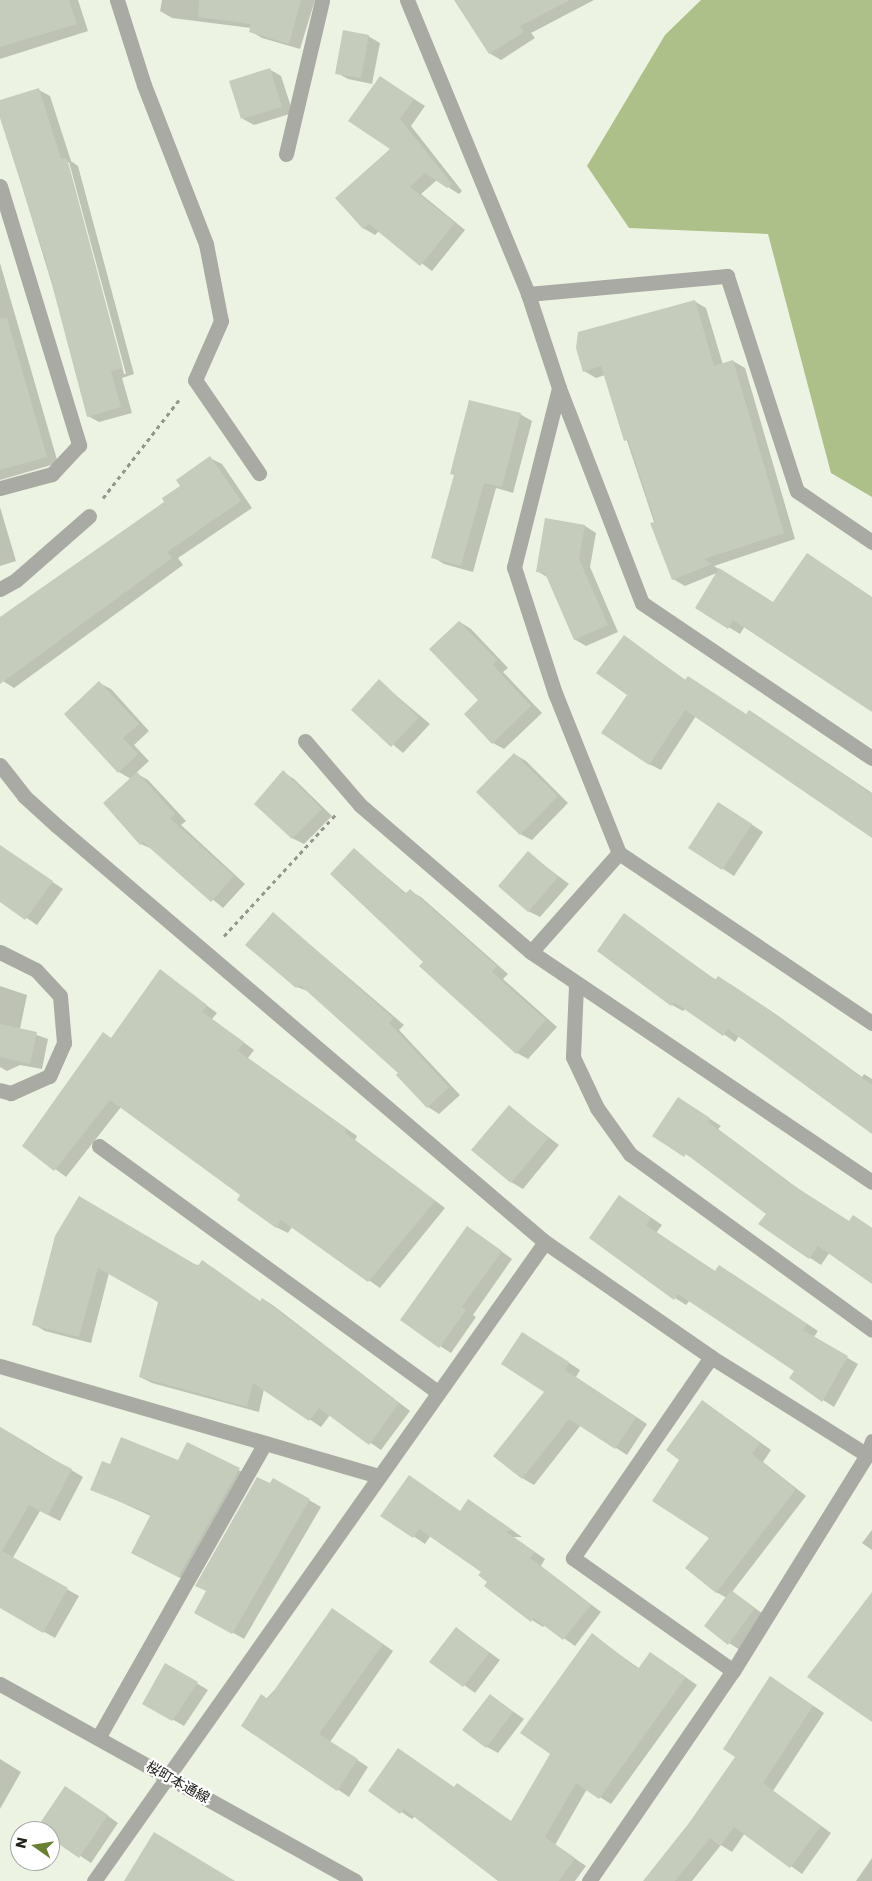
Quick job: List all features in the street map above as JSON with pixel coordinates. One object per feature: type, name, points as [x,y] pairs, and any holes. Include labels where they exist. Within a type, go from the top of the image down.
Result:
[{"type":"street","points":[[117,0],[144,85],[206,244],[221,321],[195,380],[259,472]]},
{"type":"street","points":[[286,154],[322,0]]},
{"type":"street","points":[[406,0],[528,294],[559,388],[642,603],[872,758]]},
{"type":"street","points":[[0,186],[79,445],[52,474],[0,488]]},
{"type":"street","points":[[528,294],[728,276],[797,491],[872,542]]},
{"type":"street","points":[[559,388],[514,567],[555,693],[619,853],[872,1023]]},
{"type":"street","points":[[0,588],[16,580],[89,516]]},
{"type":"street","points":[[306,740],[352,796],[531,952],[872,1182]]},
{"type":"street","points":[[0,765],[24,796],[207,955],[545,1242],[711,1357],[870,1448],[733,1672],[590,1881]]},
{"type":"street","points":[[531,952],[619,853]]},
{"type":"street","points":[[0,952],[36,970],[60,996],[64,1043],[49,1076],[11,1093],[0,1090]]},
{"type":"street","points":[[576,984],[573,1057],[597,1108],[630,1154],[872,1330]]},
{"type":"street","points":[[99,1146],[438,1392]]},
{"type":"street","points":[[94,1881],[170,1777],[379,1476],[545,1242]]},
{"type":"street","points":[[711,1357],[573,1558],[733,1672]]},
{"type":"street","points":[[0,1366],[379,1476]]},
{"type":"street","points":[[98,1738],[265,1443]]},
{"type":"street","name":"桜町本通線","points":[[0,1684],[355,1881]]},
{"type":"path","points":[[89,516],[195,380]]},
{"type":"path","points":[[207,955],[352,796]]},
{"type":"green space","points":[[701,0],[872,0],[872,497],[831,473],[768,234],[629,228],[587,166],[665,35]]},
{"type":"building","points":[[0,0],[69,0],[77,24],[0,47]]},
{"type":"building","points":[[199,0],[301,0],[289,44],[249,32],[251,24],[198,17]]},
{"type":"building","points":[[454,0],[570,0],[520,26],[524,32],[489,54]]},
{"type":"building","points":[[343,30],[369,35],[361,78],[335,74]]},
{"type":"building","points":[[270,68],[282,107],[241,119],[229,81]]},
{"type":"building","points":[[380,76],[414,99],[400,119],[452,184],[447,188],[425,173],[410,187],[455,223],[420,266],[369,224],[363,229],[335,198],[390,149],[348,121]]},
{"type":"building","points":[[39,88],[61,159],[67,158],[123,368],[111,371],[121,407],[87,417],[45,258],[0,118],[0,100]]},
{"type":"building","points":[[695,300],[714,366],[733,360],[784,533],[704,559],[712,564],[672,580],[650,523],[655,522],[628,440],[624,441],[601,366],[583,372],[576,348],[578,332]]},
{"type":"building","points":[[7,318],[47,457],[0,470],[0,319]]},
{"type":"building","points":[[469,400],[521,413],[502,487],[484,483],[461,566],[431,558],[454,475],[450,474]]},
{"type":"building","points":[[210,456],[241,501],[167,552],[172,558],[0,684],[0,617],[164,502],[162,498],[180,486],[176,480]]},
{"type":"building","points":[[545,518],[585,525],[579,559],[608,625],[574,640],[545,573],[536,572]]},
{"type":"building","points":[[807,553],[872,597],[872,712],[733,620],[728,629],[695,608],[719,568],[773,602]]},
{"type":"building","points":[[459,621],[497,660],[493,665],[531,706],[492,744],[464,714],[478,700],[429,649]]},
{"type":"building","points":[[624,635],[685,680],[688,676],[746,714],[749,710],[872,794],[872,838],[685,710],[649,765],[601,733],[627,695],[596,673]]},
{"type":"building","points":[[379,679],[419,717],[391,747],[351,710]]},
{"type":"building","points":[[99,681],[139,724],[123,738],[138,754],[118,773],[64,714]]},
{"type":"building","points":[[514,753],[558,796],[520,835],[476,792]]},
{"type":"building","points":[[283,770],[322,809],[292,839],[254,804]]},
{"type":"building","points":[[137,772],[175,814],[170,818],[234,876],[211,902],[143,842],[140,845],[103,803]]},
{"type":"building","points":[[718,802],[752,824],[722,870],[688,848]]},
{"type":"building","points":[[0,845],[53,881],[25,920],[0,902]]},
{"type":"building","points":[[354,848],[405,894],[410,889],[497,966],[492,972],[546,1020],[516,1054],[419,966],[423,962],[330,874]]},
{"type":"building","points":[[528,851],[558,877],[528,912],[498,886]]},
{"type":"building","points":[[273,912],[393,1018],[389,1023],[449,1087],[427,1108],[396,1075],[398,1073],[300,985],[296,988],[245,945]]},
{"type":"building","points":[[624,913],[715,980],[718,976],[765,1007],[872,1085],[872,1134],[728,1029],[723,1036],[674,1002],[671,1006],[597,951]]},
{"type":"building","points":[[160,969],[207,1005],[202,1012],[244,1042],[238,1051],[347,1129],[344,1132],[435,1201],[368,1282],[281,1220],[276,1228],[237,1200],[240,1195],[110,1100],[54,1171],[22,1146],[103,1032],[111,1038]]},
{"type":"building","points":[[0,1024],[37,1032],[30,1064],[0,1057]]},
{"type":"building","points":[[678,1097],[710,1118],[708,1122],[788,1182],[849,1221],[853,1215],[872,1228],[872,1284],[818,1246],[809,1259],[758,1224],[766,1214],[686,1154],[684,1157],[652,1136]]},
{"type":"building","points":[[509,1105],[548,1138],[511,1183],[471,1150]]},
{"type":"building","points":[[619,1195],[651,1218],[646,1225],[715,1271],[719,1265],[807,1324],[803,1330],[848,1356],[822,1402],[789,1378],[794,1371],[678,1294],[674,1300],[589,1238]]},
{"type":"building","points":[[79,1196],[198,1266],[202,1260],[260,1301],[262,1298],[399,1403],[369,1445],[319,1408],[309,1421],[253,1383],[247,1407],[139,1377],[158,1302],[98,1268],[79,1337],[32,1325],[55,1236]]},
{"type":"building","points":[[467,1226],[502,1251],[462,1307],[466,1310],[439,1348],[400,1320]]},
{"type":"building","points":[[522,1332],[569,1362],[565,1370],[636,1417],[615,1449],[569,1419],[522,1479],[493,1456],[544,1392],[501,1364]]},
{"type":"building","points":[[702,1400],[760,1443],[752,1454],[796,1489],[716,1593],[685,1568],[709,1538],[652,1501],[679,1460],[666,1450]]},
{"type":"building","points":[[0,1427],[34,1447],[33,1449],[72,1469],[48,1515],[29,1505],[2,1551],[68,1588],[43,1633],[0,1608]]},
{"type":"building","points":[[121,1437],[178,1460],[187,1442],[240,1468],[178,1577],[131,1553],[151,1514],[90,1490],[102,1461],[110,1464]]},
{"type":"building","points":[[409,1475],[460,1511],[468,1499],[514,1531],[505,1531],[535,1552],[530,1558],[591,1605],[563,1640],[534,1618],[531,1622],[484,1586],[487,1582],[478,1575],[481,1572],[419,1529],[413,1538],[380,1516]]},
{"type":"building","points":[[257,1477],[270,1483],[273,1478],[310,1499],[232,1634],[194,1613],[206,1591],[195,1586]]},
{"type":"building","points":[[731,1590],[755,1608],[728,1645],[704,1626]]},
{"type":"building","points":[[872,1592],[872,1722],[807,1677]]},
{"type":"building","points":[[332,1608],[383,1644],[319,1734],[358,1759],[337,1791],[241,1726],[261,1694],[268,1699]]},
{"type":"building","points":[[456,1627],[489,1653],[463,1687],[429,1662]]},
{"type":"building","points":[[592,1633],[638,1669],[650,1652],[686,1677],[599,1799],[576,1783],[545,1837],[575,1858],[559,1881],[498,1881],[404,1809],[400,1814],[368,1791],[398,1748],[454,1787],[457,1783],[511,1821],[550,1754],[520,1733]]},
{"type":"building","points":[[165,1663],[198,1682],[172,1721],[142,1704]]},
{"type":"building","points":[[770,1676],[813,1706],[763,1783],[821,1826],[790,1868],[734,1827],[720,1846],[710,1838],[675,1881],[643,1881],[689,1823],[735,1757],[723,1749]]},
{"type":"building","points":[[490,1694],[513,1712],[486,1748],[462,1730]]},
{"type":"building","points":[[65,1786],[108,1815],[79,1858],[60,1845],[60,1821],[41,1821]]},
{"type":"building","points":[[154,1832],[235,1881],[124,1881]]}]
